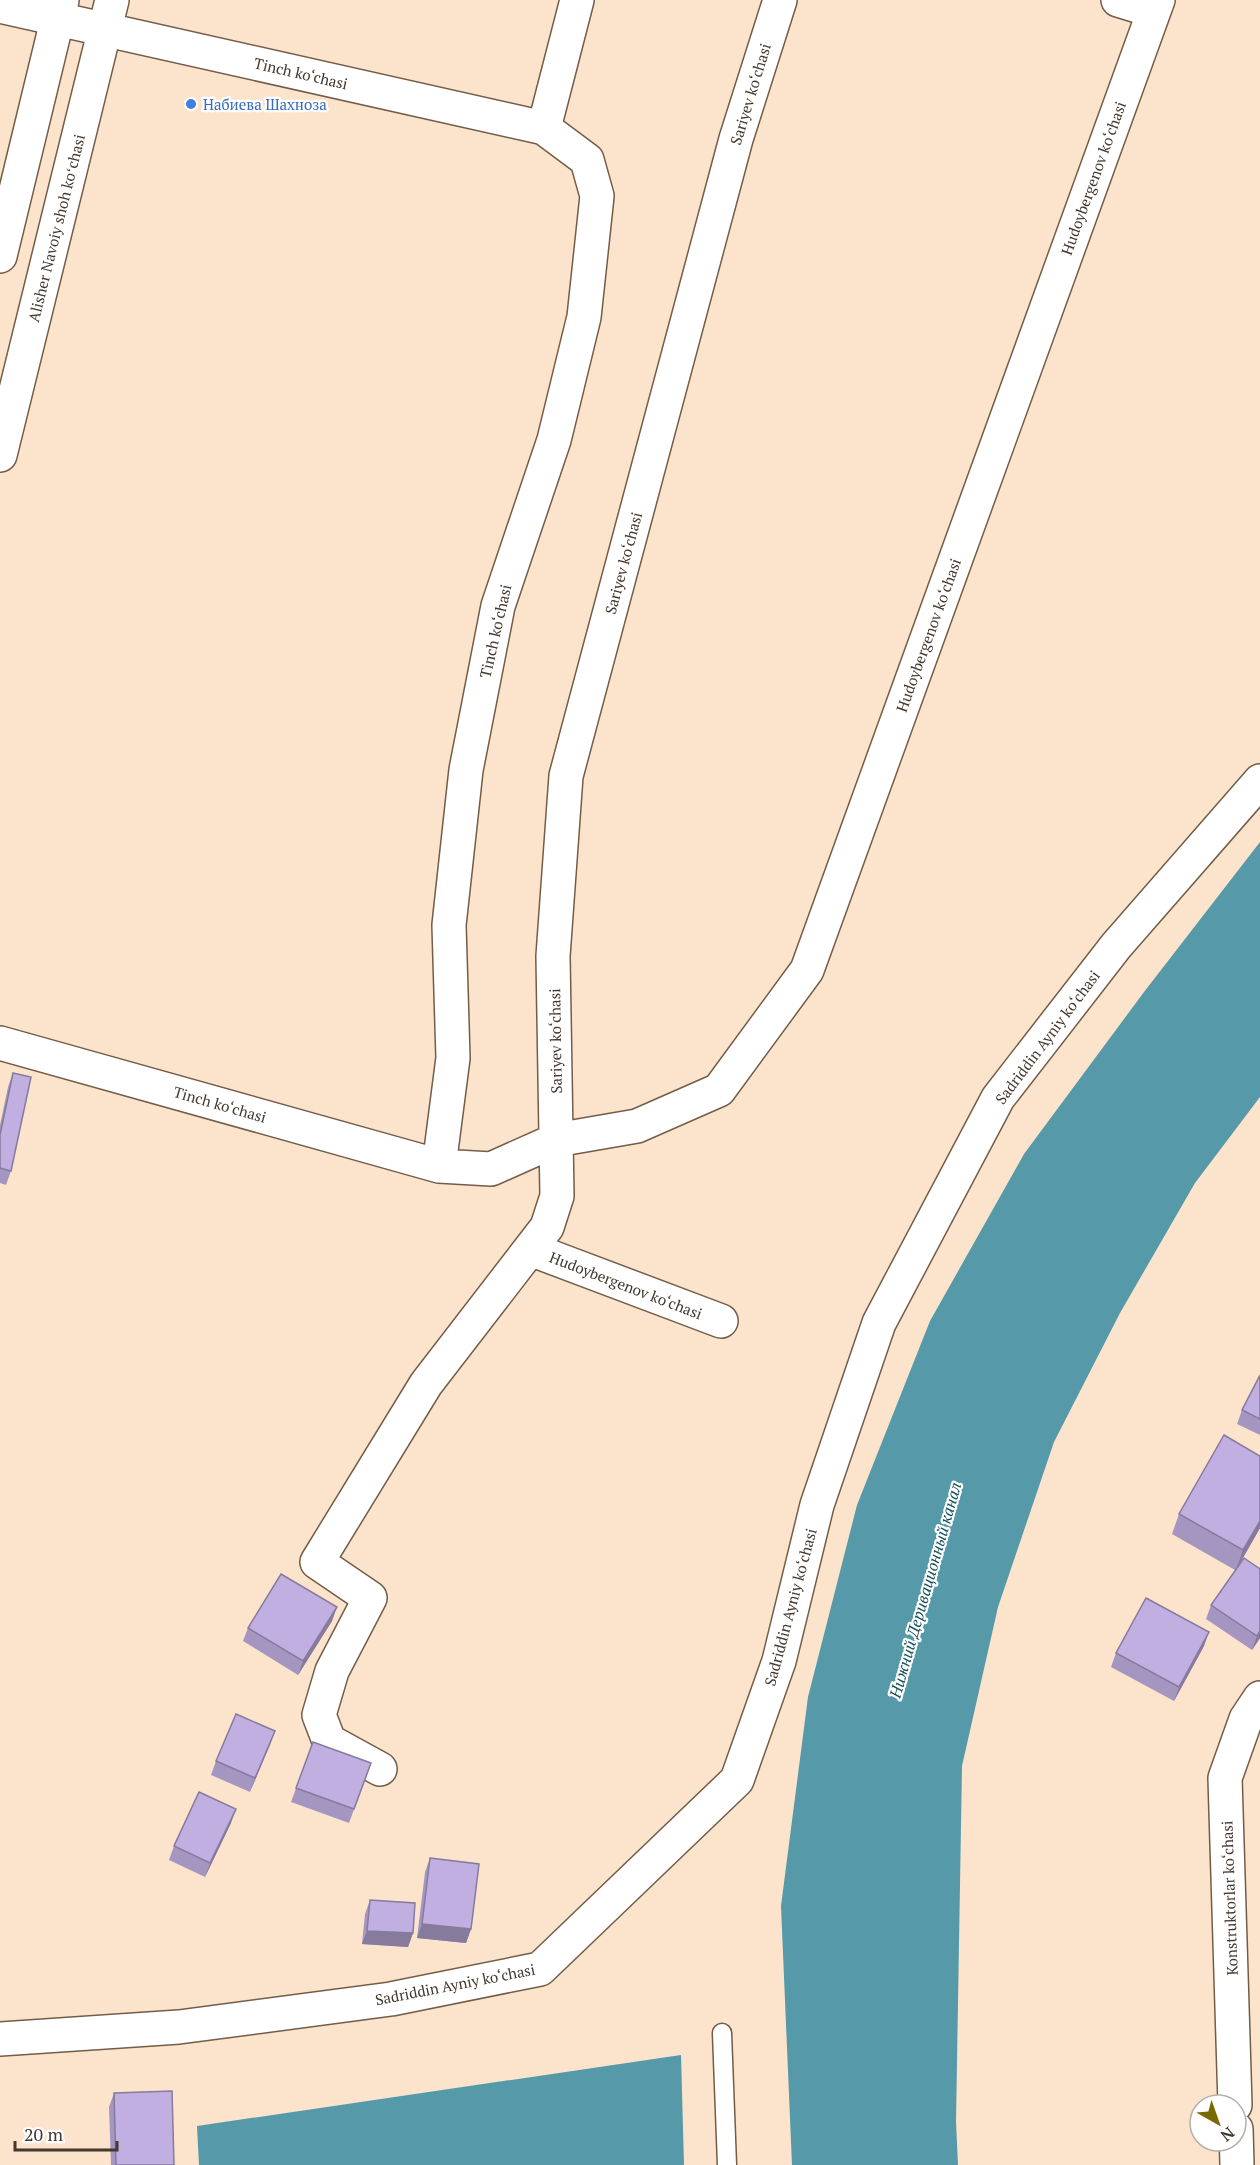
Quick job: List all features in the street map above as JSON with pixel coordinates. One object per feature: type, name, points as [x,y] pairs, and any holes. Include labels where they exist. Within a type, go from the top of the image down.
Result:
[{"type":"street","points":[[544,128],[577,0]]},
{"type":"street","name":"Sariyev ko‘chasi","points":[[380,1769],[329,1741],[320,1715],[332,1671],[370,1598],[317,1562],[426,1384],[548,1227],[557,1196],[553,957],[566,776],[733,151],[780,0]]},
{"type":"street","points":[[1118,0],[1156,6]]},
{"type":"street","name":"Tinch ko‘chasi","points":[[0,6],[108,14],[544,128],[587,159],[597,196],[584,317],[554,440],[498,606],[466,771],[449,925],[453,1058],[439,1166]]},
{"type":"street","name":"Hudoybergenov ko‘chasi","points":[[556,1140],[637,1126],[718,1090],[807,970],[1156,6]]},
{"type":"street","points":[[0,256],[59,9]]},
{"type":"street","name":"Alisher Navoiy shoh koʻchasi","points":[[0,456],[108,14]]},
{"type":"street","name":"Sadriddin Ayniy ko‘chasi","points":[[0,2039],[202,2024],[391,1999],[540,1969],[737,1780],[779,1661],[817,1505],[879,1323],[998,1098],[1116,946],[1260,782]]},
{"type":"street","name":"Tinch ko‘chasi","points":[[0,1043],[439,1166],[491,1169],[556,1140]]},
{"type":"street","name":"Hudoybergenov ko‘chasi","points":[[531,1249],[721,1321]]},
{"type":"street","name":"Konstruktorlar ko‘chasi","points":[[1235,2093],[1226,1778],[1246,1719],[1260,1698]]},
{"type":"lane","points":[[722,2033],[727,2165]]},
{"type":"water","name":"Нижний Деривационный канал","points":[[1260,842],[1260,1097],[1195,1183],[1120,1313],[1054,1442],[998,1607],[962,1766],[956,2122],[958,2165],[792,2165],[781,1906],[808,1697],[857,1505],[930,1321],[1024,1154],[1144,992]]},
{"type":"water","points":[[681,2055],[684,2165],[199,2165],[197,2126]]},
{"type":"building","points":[[13,1073],[31,1077],[11,1171],[0,1168],[0,1135]]},
{"type":"building","points":[[1260,1375],[1260,1419],[1242,1410]]},
{"type":"building","points":[[1224,1435],[1260,1456],[1260,1521],[1243,1550],[1179,1514]]},
{"type":"building","points":[[1244,1558],[1260,1569],[1260,1631],[1257,1636],[1211,1605]]},
{"type":"building","points":[[281,1574],[337,1607],[303,1661],[248,1628]]},
{"type":"building","points":[[1146,1598],[1209,1632],[1179,1687],[1116,1653]]},
{"type":"building","points":[[236,1714],[275,1731],[255,1778],[216,1761]]},
{"type":"building","points":[[313,1742],[371,1763],[354,1809],[296,1788]]},
{"type":"building","points":[[199,1792],[236,1809],[210,1863],[174,1846]]},
{"type":"building","points":[[430,1858],[479,1864],[471,1929],[422,1924]]},
{"type":"building","points":[[370,1900],[415,1903],[413,1933],[367,1931]]},
{"type":"building","points":[[172,2091],[174,2165],[116,2165],[114,2093]]},
{"type":"place","name":"Набиева Шахноза","points":[[191,104]]}]
